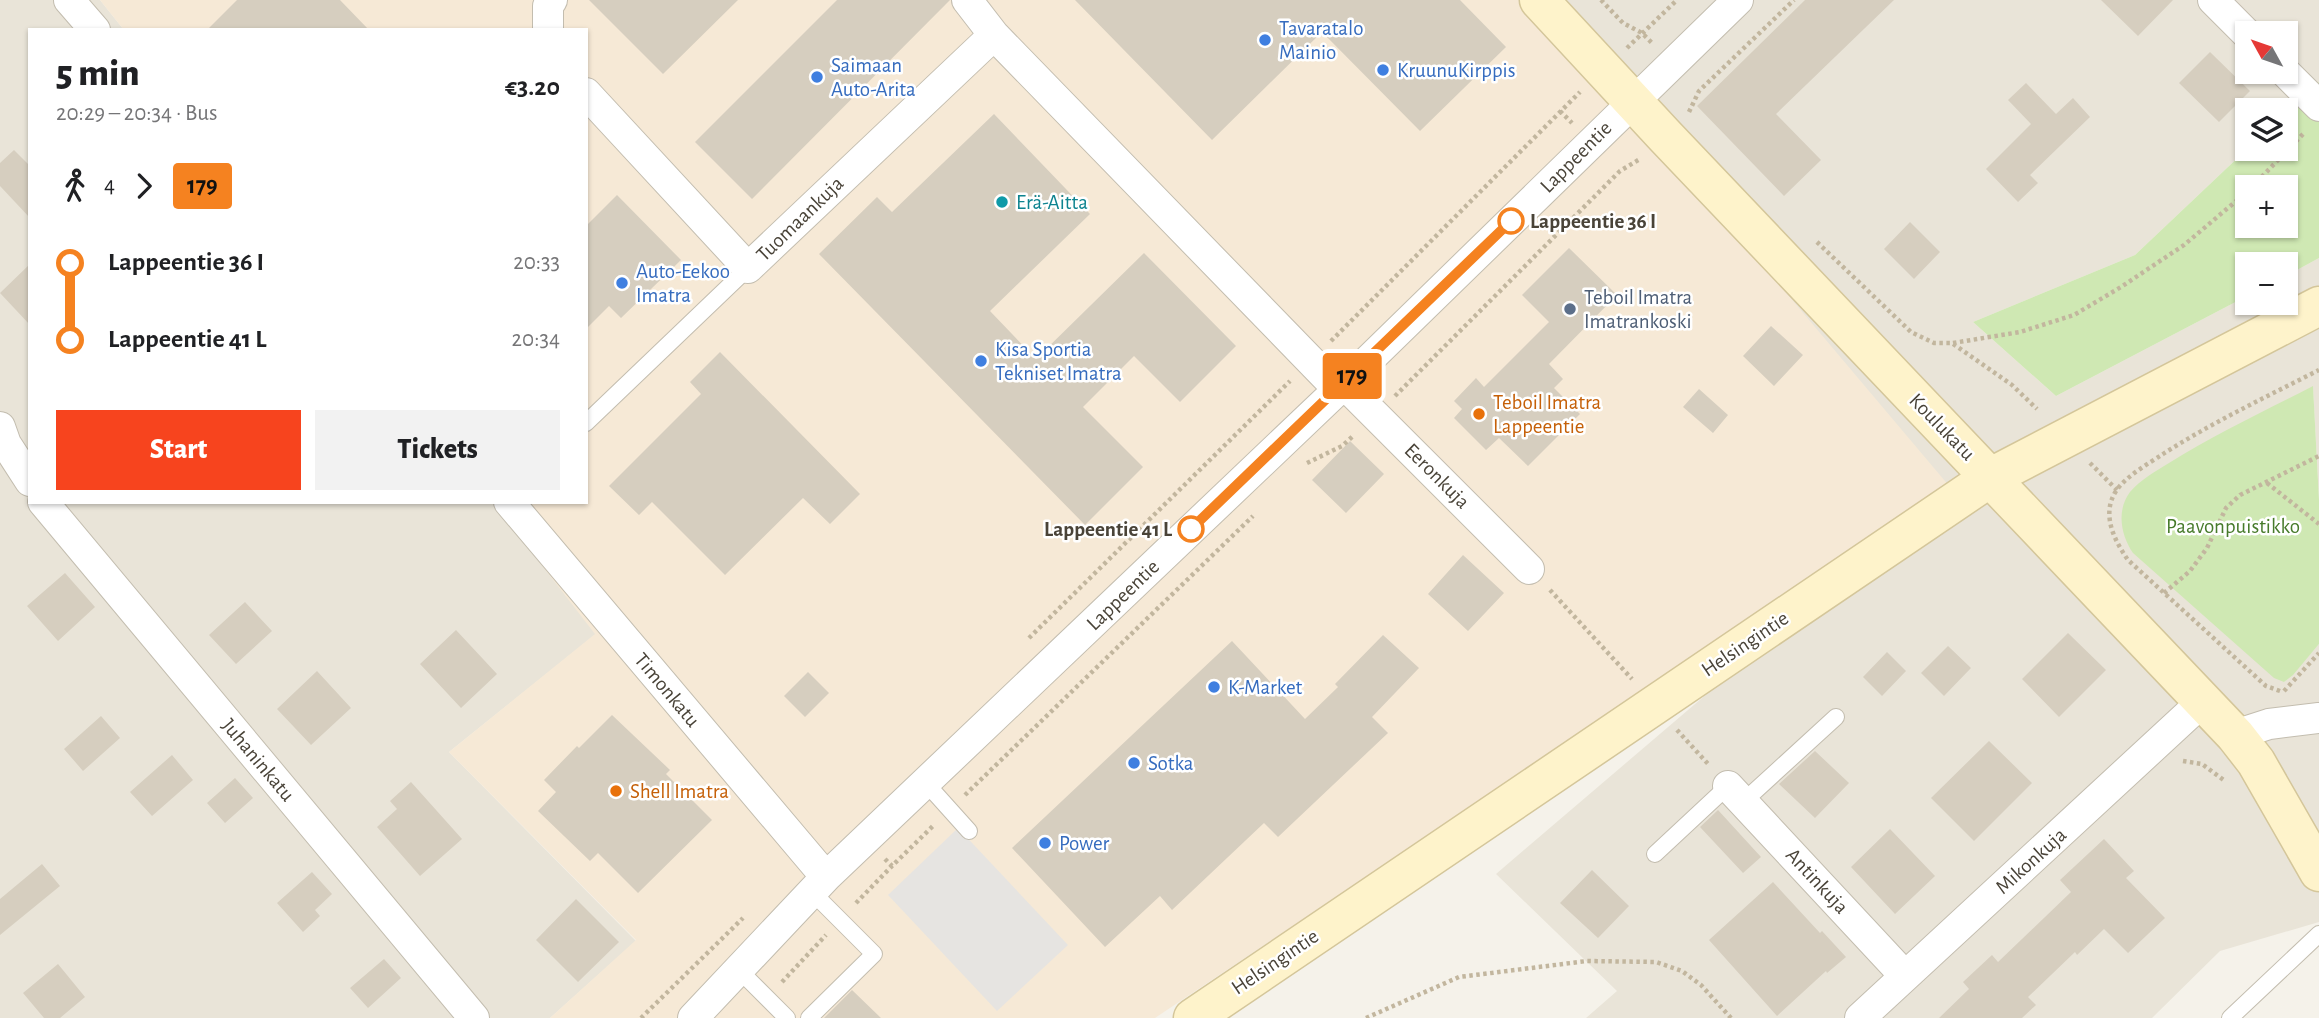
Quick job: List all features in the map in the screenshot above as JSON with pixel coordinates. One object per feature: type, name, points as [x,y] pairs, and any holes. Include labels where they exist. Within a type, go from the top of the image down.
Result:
[{"type":"main road","name":"Koulukatu","points":[[1539,0],[1633,101],[1684,123],[1991,477],[2235,735],[2256,762],[2319,872]]},
{"type":"main road","name":"Helsingintie","points":[[1192,1018],[1991,477],[2319,306]]},
{"type":"street","points":[[69,0],[93,28]]},
{"type":"street","points":[[548,28],[548,6],[552,0]]},
{"type":"street","points":[[967,0],[994,35],[1311,361],[1341,386]]},
{"type":"street","name":"Lappeentie","points":[[693,1018],[866,838],[1341,386],[1738,0]]},
{"type":"street","points":[[2213,0],[2235,22]]},
{"type":"street","name":"Tuomaankuja","points":[[588,95],[748,268],[994,35]]},
{"type":"street","points":[[2293,84],[2315,116]]},
{"type":"street","name":"Eeronkuja","points":[[1341,386],[1376,415],[1529,569]]},
{"type":"street","points":[[0,428],[6,444],[28,478]]},
{"type":"street","name":"Juhaninkatu","points":[[45,504],[474,1018]]},
{"type":"street","name":"Timonkatu","points":[[511,504],[819,884]]},
{"type":"street","name":"Mikonkuja","points":[[1860,1018],[2202,702]]},
{"type":"street","points":[[2235,735],[2269,724],[2319,718]]},
{"type":"street","name":"Antinkuja","points":[[1736,794],[1905,976]]},
{"type":"lane","points":[[588,421],[748,268]]},
{"type":"lane","points":[[1655,854],[1836,717]]},
{"type":"lane","points":[[925,782],[969,831]]},
{"type":"lane","points":[[809,1018],[874,954],[841,920],[819,884]]},
{"type":"lane","points":[[2230,1018],[2319,934]]},
{"type":"lane","points":[[738,969],[787,1018]]},
{"type":"path","points":[[1601,0],[1623,23],[1642,33]]},
{"type":"path","points":[[1021,646],[1677,0]]},
{"type":"path","points":[[1300,471],[1309,461],[1342,446],[1620,171],[1642,158],[1684,123],[1699,91],[1794,0]]},
{"type":"path","points":[[2263,175],[2315,116]]},
{"type":"path","points":[[1810,234],[1911,332],[1934,343],[1952,343],[2020,332],[2074,315],[2121,288],[2184,245],[2235,202]]},
{"type":"path","points":[[1952,343],[2012,385],[2037,409]]},
{"type":"path","points":[[2295,692],[2283,693],[2266,686],[2128,560],[2116,543],[2110,523],[2110,506],[2117,490],[2143,467],[2201,430],[2319,370]]},
{"type":"path","points":[[2164,593],[2190,571],[2207,548],[2226,508],[2240,495],[2319,456]]},
{"type":"path","points":[[2084,457],[2117,490]]},
{"type":"path","points":[[2267,483],[2319,524]]},
{"type":"path","points":[[767,998],[892,866],[1262,507]]},
{"type":"path","points":[[1529,569],[1736,794]]},
{"type":"path","points":[[2283,693],[2319,653]]},
{"type":"path","points":[[2140,760],[2166,759],[2202,764],[2228,783]]},
{"type":"path","points":[[866,838],[892,866]]},
{"type":"path","points":[[641,1018],[749,911]]},
{"type":"path","points":[[1366,1018],[1459,977],[1587,961],[1656,962],[1682,971],[1700,985],[1731,1018]]},
{"type":"shaded area","points":[[0,0],[100,0],[122,28],[28,28],[28,504],[495,504],[596,634],[449,752],[636,941],[550,1018],[0,1018]]},
{"type":"shaded area","points":[[100,0],[1539,0],[1950,487],[1155,1018],[550,1018],[636,940],[449,752],[595,634],[495,504],[588,504],[588,28],[122,28]]},
{"type":"shaded area","points":[[1539,0],[2319,0],[2319,82],[2298,102],[2298,98],[2235,98],[2235,160],[2135,255],[1973,322],[2056,396],[2235,302],[2235,315],[2298,315],[2298,269],[2319,258],[2319,500],[2313,387],[2284,682],[2319,644],[2319,922],[2220,951],[2152,1018],[1586,1018],[1617,991],[1496,874],[1949,487]]},
{"type":"shaded area","points":[[958,828],[1068,945],[997,1011],[888,895]]},
{"type":"green space","points":[[2319,82],[2319,258],[2298,269],[2298,252],[2235,252],[2235,302],[2056,396],[1973,322],[2135,255],[2235,160],[2298,161],[2298,102]]},
{"type":"green space","name":"Paavonpuistikko","points":[[2313,386],[2319,500],[2319,644],[2284,682],[2274,678],[2133,553],[2123,531],[2122,515],[2130,492],[2148,476],[2204,442]]},
{"type":"building","points":[[237,0],[340,0],[367,28],[209,28]]},
{"type":"building","points":[[589,0],[738,0],[663,74]]},
{"type":"building","name":"Saimaan Auto-Arita","points":[[837,0],[950,0],[752,199],[695,142]]},
{"type":"building","points":[[1075,0],[1460,0],[1506,47],[1420,131],[1322,32],[1212,140]]},
{"type":"building","points":[[1805,0],[1894,0],[1776,114],[1821,160],[1784,196],[1697,106]]},
{"type":"building","points":[[2101,0],[2173,0],[2138,36]]},
{"type":"building","points":[[2210,52],[2235,76],[2235,84],[2243,84],[2250,91],[2243,98],[2235,98],[2235,106],[2219,122],[2179,83]]},
{"type":"building","points":[[2026,83],[2056,114],[2073,98],[2090,117],[2030,175],[2038,183],[2018,202],[1986,169],[2031,124],[2008,100]]},
{"type":"building","points":[[994,114],[1090,214],[990,311],[1036,359],[1144,253],[1236,346],[1180,402],[1134,356],[1083,407],[1143,467],[1085,525],[819,254],[877,197],[892,212]]},
{"type":"building","points":[[14,150],[28,164],[28,216],[0,186],[0,163]]},
{"type":"building","name":"Auto-Eekoo Imatra","points":[[617,195],[681,260],[621,318],[609,306],[588,327],[588,224]]},
{"type":"building","points":[[1910,222],[1940,252],[1914,279],[1884,249]]},
{"type":"building","points":[[1569,248],[1617,295],[1549,364],[1563,379],[1554,388],[1580,414],[1528,466],[1499,438],[1486,450],[1454,418],[1462,409],[1454,401],[1476,378],[1484,387],[1549,322],[1522,295]]},
{"type":"building","points":[[28,266],[28,323],[0,293]]},
{"type":"building","points":[[1771,326],[1803,355],[1774,386],[1743,356]]},
{"type":"building","points":[[720,352],[860,494],[830,524],[803,498],[725,575],[652,502],[639,515],[609,486],[701,394],[690,382]]},
{"type":"building","points":[[1699,389],[1728,415],[1713,433],[1683,407]]},
{"type":"building","points":[[1350,441],[1384,474],[1346,513],[1312,480]]},
{"type":"building","points":[[1463,555],[1504,593],[1468,631],[1428,594]]},
{"type":"building","points":[[65,573],[95,607],[58,641],[27,606]]},
{"type":"building","points":[[245,602],[272,631],[236,664],[209,635]]},
{"type":"building","points":[[456,630],[497,674],[461,708],[420,664]]},
{"type":"building","points":[[2068,633],[2106,670],[2059,717],[2022,679]]},
{"type":"building","points":[[1383,635],[1419,668],[1372,717],[1388,733],[1278,837],[1264,823],[1172,910],[1160,896],[1105,947],[1012,848],[1232,641],[1305,719],[1338,687],[1335,684]]},
{"type":"building","points":[[1948,646],[1971,668],[1944,696],[1921,673]]},
{"type":"building","points":[[1887,652],[1906,671],[1882,696],[1863,677]]},
{"type":"building","points":[[317,671],[351,708],[311,745],[277,709]]},
{"type":"building","points":[[808,672],[829,693],[805,717],[784,696]]},
{"type":"building","points":[[612,715],[670,770],[666,774],[712,820],[638,893],[598,853],[590,861],[538,811],[556,792],[544,780]]},
{"type":"building","points":[[101,716],[120,738],[83,771],[64,749]]},
{"type":"building","points":[[1989,741],[2032,783],[1974,841],[1931,798]]},
{"type":"building","points":[[1815,751],[1849,783],[1815,818],[1779,784]]},
{"type":"building","points":[[172,755],[193,780],[152,816],[130,792]]},
{"type":"building","points":[[235,778],[253,798],[225,823],[207,803]]},
{"type":"building","points":[[411,782],[462,839],[420,876],[377,827],[397,809],[390,801]]},
{"type":"building","points":[[1718,810],[1761,857],[1743,873],[1700,827]]},
{"type":"building","points":[[1890,829],[1935,876],[1895,914],[1851,867]]},
{"type":"building","points":[[2104,839],[2134,871],[2126,878],[2165,918],[2128,953],[2104,929],[2077,955],[2075,952],[2028,997],[2036,1005],[2022,1018],[1939,1018],[1969,989],[1963,982],[1992,955],[1998,962],[2071,892],[2060,880]]},
{"type":"building","points":[[42,864],[60,886],[0,935],[0,899]]},
{"type":"building","points":[[1592,870],[1629,906],[1598,938],[1560,903]]},
{"type":"building","points":[[312,872],[332,894],[315,910],[320,916],[303,932],[277,903]]},
{"type":"building","points":[[1773,882],[1846,957],[1827,973],[1826,971],[1777,1016],[1709,940]]},
{"type":"building","points":[[576,899],[619,942],[578,982],[536,940]]},
{"type":"building","points":[[384,959],[401,978],[368,1008],[350,988]]},
{"type":"building","points":[[58,964],[85,997],[60,1018],[44,1018],[23,993]]},
{"type":"building","points":[[852,990],[881,1018],[824,1018]]},
{"type":"bus line","name":"179","points":[[1191,529],[1511,221]]},
{"type":"place","name":"Tavaratalo Mainio","points":[[1265,40]]},
{"type":"place","name":"KruunuKirppis","points":[[1383,70]]},
{"type":"place","name":"Saimaan Auto-Arita","points":[[817,77]]},
{"type":"place","name":"Erä-Aitta","points":[[1002,202]]},
{"type":"place","name":"Lappeentie 36 I","points":[[1511,221]]},
{"type":"place","name":"Auto-Eekoo Imatra","points":[[622,283]]},
{"type":"place","name":"Teboil Imatra Imatrankoski","points":[[1570,309]]},
{"type":"place","name":"Kisa Sportia Tekniset Imatra","points":[[981,361]]},
{"type":"place","name":"Teboil Imatra Lappeentie","points":[[1479,414]]},
{"type":"place","name":"Lappeentie 41 L","points":[[1191,529]]},
{"type":"place","name":"K-Market","points":[[1214,687]]},
{"type":"place","name":"Sotka","points":[[1134,763]]},
{"type":"place","name":"Shell Imatra","points":[[616,791]]},
{"type":"place","name":"Power","points":[[1045,843]]}]
